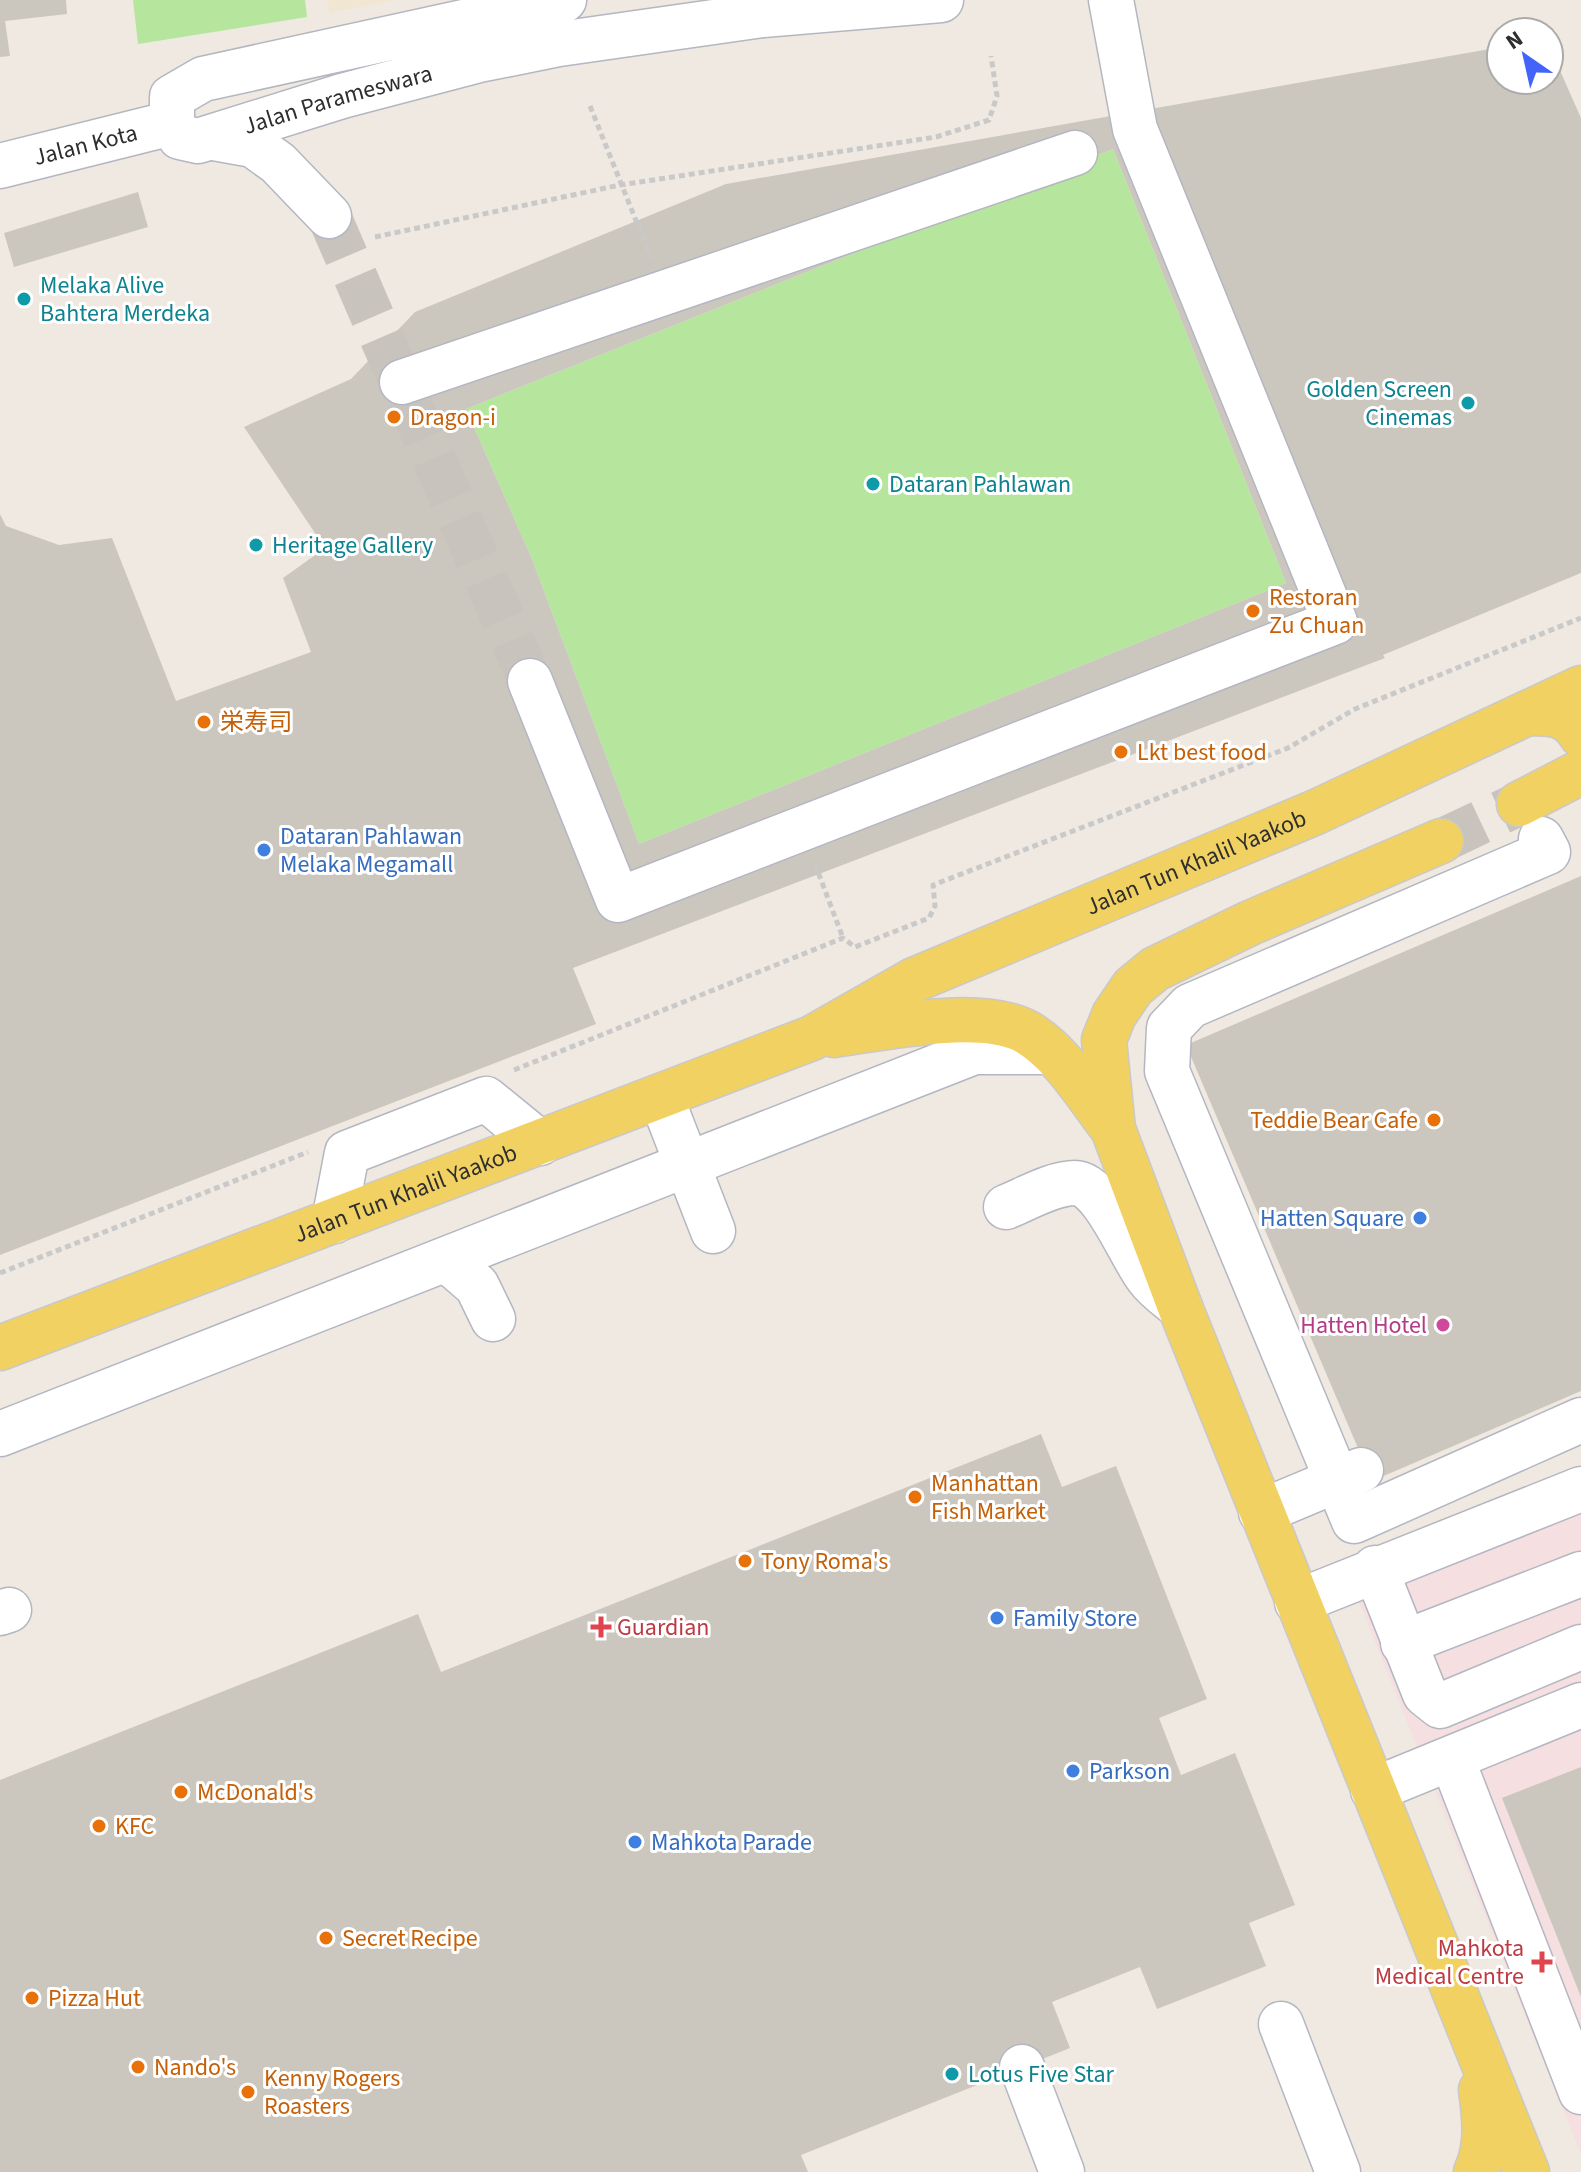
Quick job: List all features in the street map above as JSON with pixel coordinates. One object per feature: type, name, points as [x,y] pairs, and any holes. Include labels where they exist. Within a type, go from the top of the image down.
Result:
[{"type":"main road","name":"Jalan Tun Khalil Yaakob","points":[[0,1348],[812,1038],[914,980],[1302,818],[1581,688]]},
{"type":"main road","points":[[1528,713],[1557,713],[1574,724],[1581,735]]},
{"type":"main road","points":[[1530,822],[1575,772]]},
{"type":"main road","points":[[1441,841],[1250,923],[1155,969],[1133,987],[1114,1015],[1104,1040],[1113,1129],[1261,1512],[1527,2172]]},
{"type":"main road","name":"Jalan Tun Khalil Yaakob","points":[[812,1038],[937,1021],[993,1023],[1026,1031],[1052,1052],[1113,1129]]},
{"type":"main road","points":[[1470,2029],[1485,2113],[1484,2156],[1476,2172]]},
{"type":"street","name":"Jalan Parameswara","points":[[564,0],[203,79],[172,97],[172,123],[180,137],[198,141],[342,96],[479,60],[559,44],[763,15],[941,0]]},
{"type":"street","points":[[530,681],[618,900],[1335,622],[1135,129],[1111,0]]},
{"type":"street","name":"Jalan Kota","points":[[0,166],[172,123]]},
{"type":"street","points":[[214,138],[253,145],[278,163],[329,216]]},
{"type":"street","points":[[402,382],[1075,153]]},
{"type":"street","points":[[1530,822],[1548,852],[1190,1006],[1169,1028],[1167,1071],[1350,1475],[1354,1521],[1581,1420]]},
{"type":"street","points":[[1250,923],[1277,969]]},
{"type":"street","points":[[0,1434],[447,1260],[684,1163],[974,1052],[1052,1052]]},
{"type":"street","points":[[661,1097],[684,1163],[713,1231]]},
{"type":"street","points":[[334,1221],[347,1153],[486,1099],[540,1143]]},
{"type":"street","points":[[1006,1207],[1055,1188],[1076,1183],[1089,1186],[1102,1198],[1149,1280],[1180,1307]]},
{"type":"street","points":[[447,1260],[477,1286],[493,1319]]},
{"type":"street","points":[[1261,1512],[1350,1475]]},
{"type":"street","points":[[1297,1602],[1375,1568],[1581,1489]]},
{"type":"street","points":[[1375,1568],[1425,1694],[1440,1706],[1581,1647]]},
{"type":"street","points":[[1403,1643],[1581,1574]]},
{"type":"street","points":[[1373,1790],[1581,1705]]},
{"type":"street","points":[[1452,1759],[1581,2092]]},
{"type":"street","points":[[1281,2024],[1338,2172]]},
{"type":"street","points":[[1022,2067],[1062,2172]]},
{"type":"path","points":[[375,237],[620,185],[936,137],[989,120],[997,96],[991,56]]},
{"type":"path","points":[[590,106],[653,263]]},
{"type":"path","points":[[814,859],[843,938],[855,947],[929,918],[935,906],[933,885],[1288,748],[1355,709],[1581,618]]},
{"type":"path","points":[[501,1075],[843,938]]},
{"type":"path","points":[[0,1273],[323,1146]]},
{"type":"shaded area","points":[[328,0],[396,0],[329,13]]},
{"type":"shaded area","name":"Mahkota Medical Centre","points":[[1581,1470],[1581,2154],[1350,1580]]},
{"type":"green space","points":[[133,0],[305,0],[307,17],[138,44]]},
{"type":"green space","name":"Dataran Pahlawan","points":[[1113,149],[1286,583],[639,844],[532,559],[466,409]]},
{"type":"building","points":[[0,0],[66,0],[67,14],[5,21],[10,56],[0,57]]},
{"type":"building","points":[[1485,50],[1485,96],[1565,96],[1565,82],[1581,118],[1581,573],[1383,655],[1385,658],[573,968],[596,1024],[0,1255],[0,514],[6,526],[59,545],[112,538],[176,701],[311,652],[283,578],[325,548],[244,427],[351,379],[415,312],[726,184]],"holes":[[[1113,149],[1286,583],[639,844],[532,559],[466,409]]]},
{"type":"building","points":[[138,192],[148,227],[14,267],[4,233]]},
{"type":"building","name":"Hatten Square","points":[[1581,876],[1581,1391],[1372,1481],[1186,1045]]},
{"type":"building","name":"Mahkota Parade","points":[[1041,1434],[1062,1487],[1116,1466],[1207,1699],[1159,1718],[1181,1775],[1235,1753],[1295,1905],[1249,1923],[1266,1966],[1157,2009],[1140,1967],[1052,2002],[1070,2048],[801,2155],[808,2172],[0,2172],[0,1780],[418,1614],[441,1672]]},
{"type":"building","points":[[1581,1767],[1581,1997],[1502,1798]]},
{"type":"tunnel","points":[[329,216],[530,681]]},
{"type":"tunnel","points":[[1441,841],[1519,804]]},
{"type":"place","name":"Melaka Alive Bahtera Merdeka","points":[[24,299]]},
{"type":"place","name":"Golden Screen Cinemas","points":[[1468,403]]},
{"type":"place","name":"Dragon-i","points":[[394,417]]},
{"type":"place","name":"Dataran Pahlawan","points":[[873,484]]},
{"type":"place","name":"Heritage Gallery","points":[[256,545]]},
{"type":"place","name":"Restoran Zu Chuan","points":[[1253,611]]},
{"type":"place","name":"栄寿司","points":[[204,722]]},
{"type":"place","name":"Lkt best food","points":[[1121,752]]},
{"type":"place","name":"Dataran Pahlawan Melaka Megamall","points":[[264,850]]},
{"type":"place","name":"Teddie Bear Cafe","points":[[1434,1120]]},
{"type":"place","name":"Hatten Square","points":[[1420,1218]]},
{"type":"place","name":"Hatten Hotel","points":[[1443,1325]]},
{"type":"place","name":"Manhattan Fish Market","points":[[915,1497]]},
{"type":"place","name":"Tony Roma's","points":[[745,1561]]},
{"type":"place","name":"Family Store","points":[[997,1618]]},
{"type":"place","name":"Guardian","points":[[601,1627]]},
{"type":"place","name":"Parkson","points":[[1073,1771]]},
{"type":"place","name":"McDonald's","points":[[181,1792]]},
{"type":"place","name":"KFC","points":[[99,1826]]},
{"type":"place","name":"Mahkota Parade","points":[[635,1842]]},
{"type":"place","name":"Secret Recipe","points":[[326,1938]]},
{"type":"place","name":"Mahkota Medical Centre","points":[[1542,1962]]},
{"type":"place","name":"Pizza Hut","points":[[32,1998]]},
{"type":"place","name":"Nando's","points":[[138,2067]]},
{"type":"place","name":"Lotus Five Star","points":[[952,2074]]},
{"type":"place","name":"Kenny Rogers Roasters","points":[[248,2092]]}]
